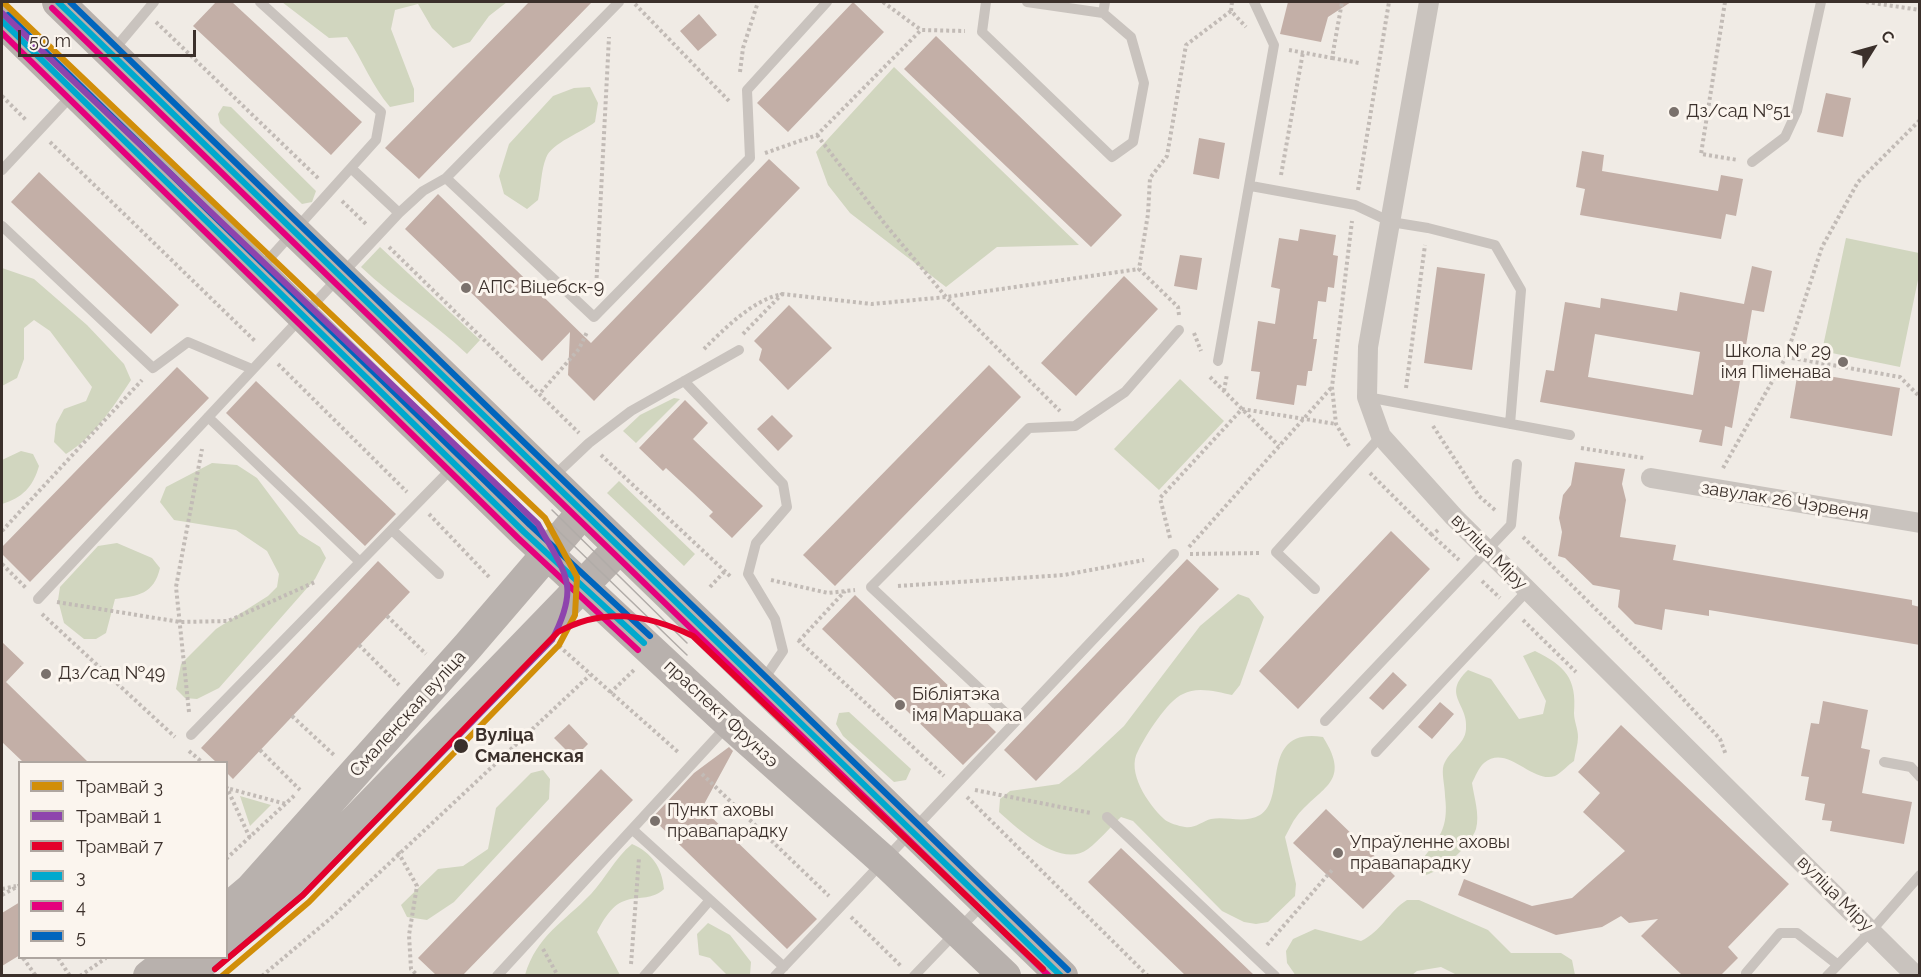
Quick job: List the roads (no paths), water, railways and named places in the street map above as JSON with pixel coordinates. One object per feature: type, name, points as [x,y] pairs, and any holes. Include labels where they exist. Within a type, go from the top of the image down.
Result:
[{"type":"main road","points":[[58,2],[339,277],[1062,975]]},
{"type":"main road","name":"праспект Фрунзэ","points":[[2,21],[73,94],[546,552],[729,723],[884,861],[1005,975]]},
{"type":"main road","name":"Смаленская вуліца","points":[[228,908],[250,889],[415,706],[583,512]]},
{"type":"main road","name":"Смаленская вуліца","points":[[228,940],[262,914],[350,826],[620,547]]},
{"type":"main road","points":[[149,975],[169,959]]},
{"type":"main road","points":[[185,975],[205,959]]},
{"type":"street","name":"вуліца Міру","points":[[1429,2],[1368,347],[1367,397],[1381,436],[1527,591],[1916,975]]},
{"type":"street","name":"завулак 26 Чэрвеня","points":[[1651,478],[1920,523]]},
{"type":"lane","points":[[110,53],[154,2]]},
{"type":"lane","points":[[258,271],[376,140],[381,112],[260,2]]},
{"type":"lane","points":[[38,599],[399,213],[423,191],[446,178],[619,2]]},
{"type":"lane","points":[[446,178],[594,317],[750,158],[747,90],[827,2]]},
{"type":"lane","points":[[986,2],[982,32],[1112,157],[1133,142],[1144,83],[1131,37],[1104,7],[1027,2]]},
{"type":"lane","points":[[1218,361],[1251,186],[1274,45],[1254,2]]},
{"type":"lane","points":[[1752,162],[1785,137],[1797,111],[1821,2]]},
{"type":"lane","points":[[2,170],[73,94]]},
{"type":"lane","points":[[352,169],[399,213]]},
{"type":"lane","points":[[1251,186],[1355,205],[1391,222],[1428,228],[1495,245],[1521,290],[1510,424]]},
{"type":"lane","points":[[2,226],[153,368],[188,342],[252,369]]},
{"type":"lane","points":[[1014,721],[871,587],[1029,428],[1075,426],[1125,392],[1179,330]]},
{"type":"lane","points":[[549,480],[589,443],[631,411],[739,350]]},
{"type":"lane","points":[[684,381],[783,484],[787,507],[756,543],[748,574],[775,619],[783,651],[761,683]]},
{"type":"lane","points":[[1367,397],[1570,435]]},
{"type":"lane","points":[[208,417],[360,562]]},
{"type":"lane","points":[[1314,589],[1276,552],[1381,436]]},
{"type":"lane","points":[[1325,721],[1512,525],[1517,464]]},
{"type":"lane","points":[[191,735],[456,465]]},
{"type":"lane","points":[[392,530],[439,574]]},
{"type":"lane","points":[[775,975],[1174,554]]},
{"type":"lane","points":[[1376,752],[1527,591]]},
{"type":"lane","points":[[497,975],[637,833],[729,723]]},
{"type":"lane","points":[[1884,762],[1911,767],[1920,777]]},
{"type":"lane","points":[[1107,817],[1275,975]]},
{"type":"lane","points":[[637,833],[784,967]]},
{"type":"lane","points":[[1827,975],[1872,930],[1920,875]]},
{"type":"lane","points":[[644,975],[710,900]]},
{"type":"lane","points":[[914,975],[986,902]]},
{"type":"lane","points":[[1746,973],[1780,933],[1797,933],[1838,965]]},
{"type":"tram line","name":"3","points":[[3,2],[545,518],[577,577],[575,615],[559,645],[309,902],[222,976]]},
{"type":"tram line","name":"1","points":[[2,13],[538,524],[556,555],[566,580],[566,605],[552,640],[303,895],[228,958]]},
{"type":"tram line","points":[[552,510],[687,643]]},
{"type":"tram line","points":[[545,518],[687,655]]},
{"type":"tram line","name":"7","points":[[228,958],[303,895],[558,632],[592,619],[625,616],[642,618],[676,628],[693,636],[1043,969]]},
{"type":"tram line","name":"1","points":[[215,969],[227,959]]},
{"type":"tram line","name":"7","points":[[215,969],[227,959]]},
{"type":"place","name":"Дз/сад №51","points":[[1674,112]]},
{"type":"place","name":"АПС Віцебск-9","points":[[466,288]]},
{"type":"place","name":"Школа № 29 імя Піменава","points":[[1843,362]]},
{"type":"place","name":"Дз/сад №49","points":[[46,674]]},
{"type":"place","name":"Бібліятэка імя Маршака","points":[[900,705]]},
{"type":"place","name":"Вуліца Смаленская","points":[[461,746]]},
{"type":"place","name":"Пункт аховы правапарадку","points":[[655,821]]},
{"type":"place","name":"Упраўленне аховы правапарадку","points":[[1338,853]]}]
